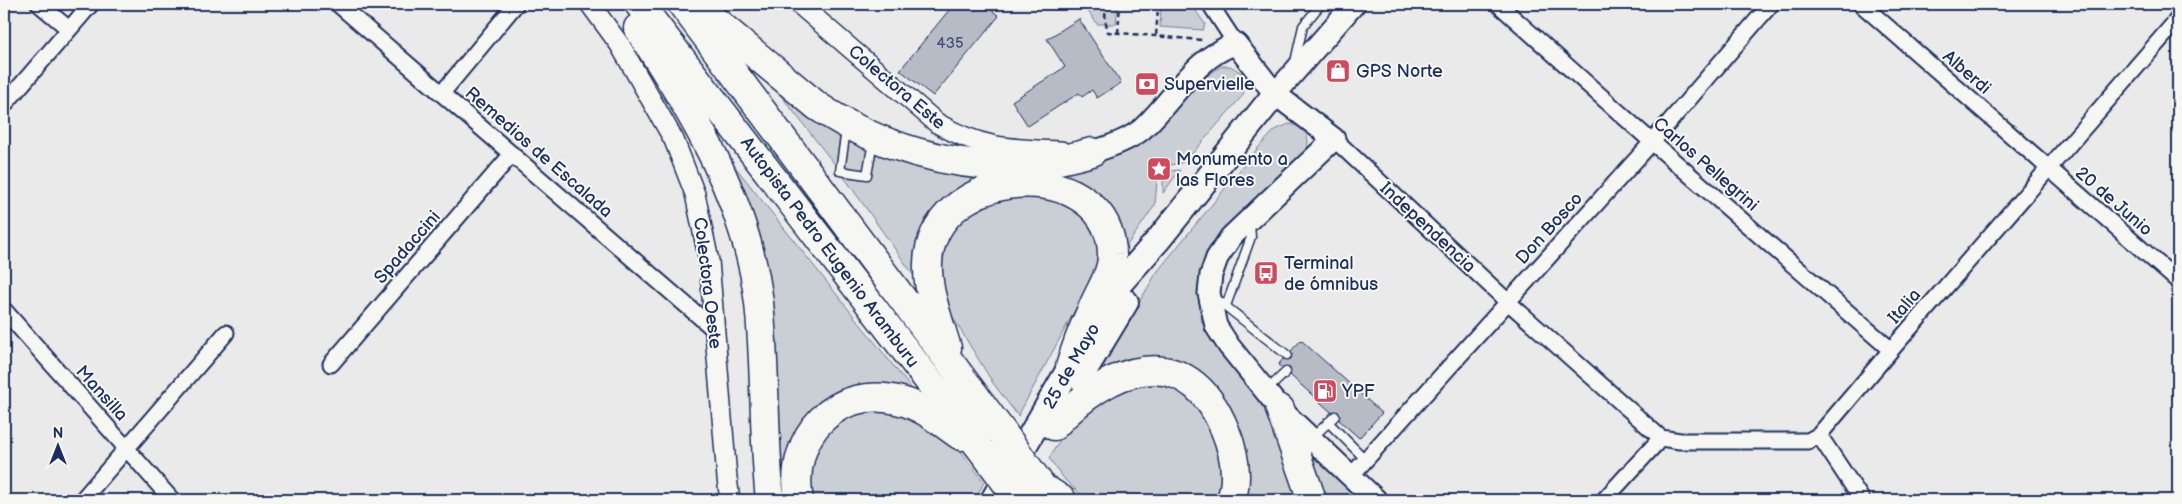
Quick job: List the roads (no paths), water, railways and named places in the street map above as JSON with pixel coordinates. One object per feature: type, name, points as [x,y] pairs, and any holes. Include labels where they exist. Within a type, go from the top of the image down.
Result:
[{"type":"highway","points":[[622,4],[671,78],[708,142],[742,226],[758,302],[765,459],[770,500]]},
{"type":"highway","name":"Autopista Pedro Eugenio Aramburu","points":[[639,4],[1019,500]]},
{"type":"highway","name":"Autopista Pedro Eugenio Aramburu","points":[[682,4],[1052,496]]},
{"type":"highway","points":[[695,4],[793,88],[847,125],[874,138],[924,154],[986,165],[1034,164],[1092,152]]},
{"type":"highway","points":[[953,366],[932,295],[928,272],[930,248],[947,213],[965,199],[1000,186],[1021,184],[1061,189],[1077,195],[1091,205],[1107,227],[1112,252],[1110,270],[1078,340],[1070,367]]},
{"type":"highway","points":[[1054,426],[1073,405],[1094,390],[1124,375],[1146,369],[1168,371],[1187,378],[1199,389],[1211,405],[1231,445],[1236,470],[1231,500]]},
{"type":"highway","points":[[799,500],[798,475],[802,453],[810,433],[823,418],[837,407],[857,398],[876,396],[915,405],[985,454]]},
{"type":"highway","points":[[1273,400],[1312,500]]},
{"type":"main road","name":"25 de Mayo","points":[[993,500],[1121,282],[1159,239],[1293,72],[1354,4]]},
{"type":"main road","name":"Colectora Este","points":[[1092,152],[1114,145],[1140,131],[1213,53],[1236,44]]},
{"type":"main road","name":"Independencia","points":[[1236,44],[1275,94],[1334,139]]},
{"type":"main road","points":[[1334,139],[1232,237],[1217,258],[1211,275],[1209,293],[1216,326],[1228,346],[1273,400],[1310,439],[1376,500]]},
{"type":"main road","name":"25 de Mayo","points":[[1010,500],[1134,288],[1159,239]]},
{"type":"street","points":[[39,4],[69,30]]},
{"type":"street","points":[[4,105],[91,4]]},
{"type":"street","name":"Remedios de Escalada","points":[[338,4],[715,330]]},
{"type":"street","points":[[442,93],[516,4]]},
{"type":"street","name":"Colectora Oeste","points":[[590,4],[620,45],[687,169],[695,194],[709,261],[726,478],[730,500]]},
{"type":"street","name":"Colectora Este","points":[[799,4],[937,123],[962,138],[1004,148],[1092,152]]},
{"type":"street","name":"Independencia","points":[[1210,4],[1236,44]]},
{"type":"street","name":"Carlos Pellegrini","points":[[1498,4],[1652,142],[1890,350]]},
{"type":"street","name":"Don Bosco","points":[[1351,476],[1652,142],[1771,4]]},
{"type":"street","name":"Alberdi","points":[[1861,4],[2048,169]]},
{"type":"street","name":"Italia","points":[[1820,435],[1890,350],[2178,19]]},
{"type":"street","name":"Independencia","points":[[1334,139],[1508,302],[1661,438]]},
{"type":"street","name":"Spadaccini","points":[[331,364],[512,154]]},
{"type":"street","name":"20 de Junio","points":[[2048,169],[2178,280]]},
{"type":"street","name":"Mansilla","points":[[4,310],[172,500]]},
{"type":"street","points":[[82,500],[226,333]]},
{"type":"street","points":[[1604,500],[1661,438],[1680,441],[1808,441],[1820,435],[1862,500]]},
{"type":"lane","points":[[1293,72],[1303,26],[1321,4]]},
{"type":"lane","points":[[847,125],[840,171],[867,175],[874,138]]},
{"type":"lane","points":[[1226,306],[1251,237],[1250,221]]},
{"type":"lane","points":[[1209,293],[1287,355]]},
{"type":"lane","points":[[1273,400],[1286,372]]},
{"type":"lane","points":[[1310,439],[1335,416]]},
{"type":"lane","points":[[1328,422],[1365,459]]},
{"type":"place","name":"GPS Norte","points":[[1338,71]]},
{"type":"place","name":"Supervielle","points":[[1147,84]]},
{"type":"place","name":"Monumento a las Flores","points":[[1159,169]]},
{"type":"place","name":"Terminal de ómnibus","points":[[1266,273]]},
{"type":"place","name":"YPF","points":[[1325,391]]}]
